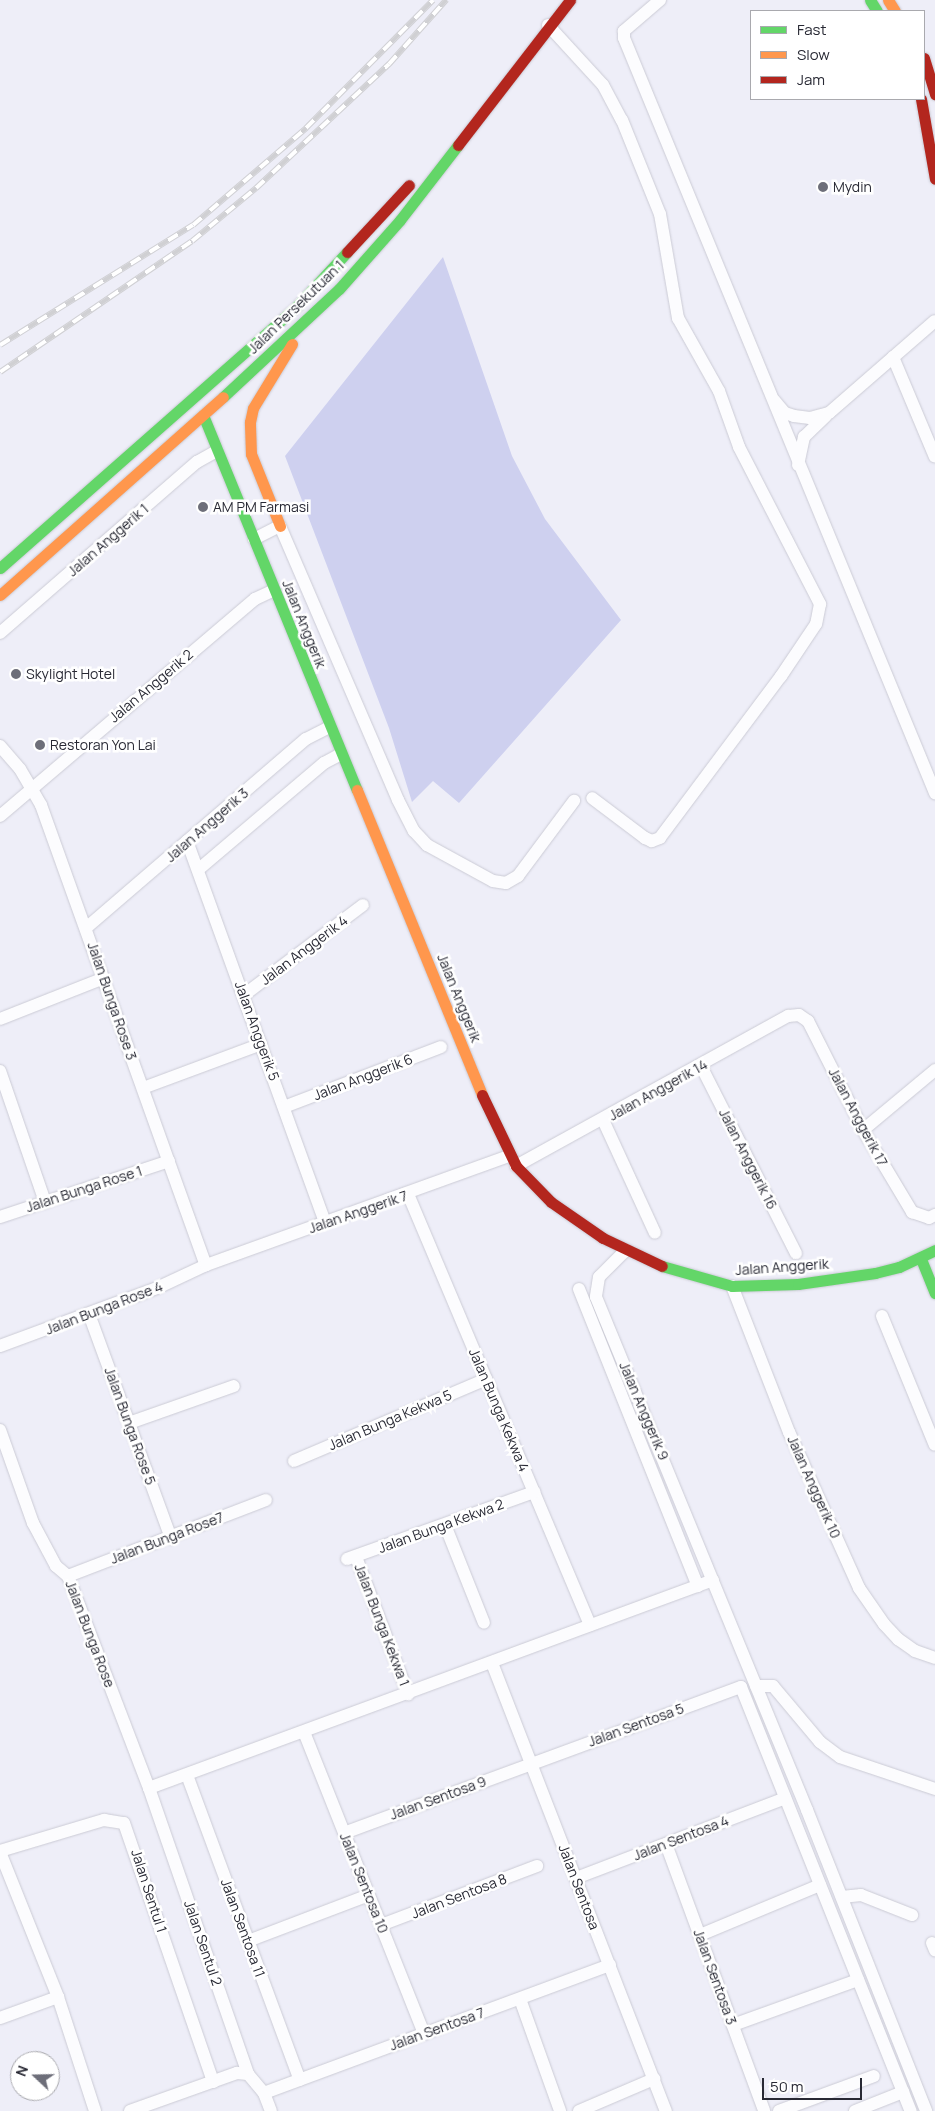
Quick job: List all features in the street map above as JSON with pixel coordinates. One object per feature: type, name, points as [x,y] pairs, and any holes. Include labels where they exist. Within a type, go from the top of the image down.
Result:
[{"type":"main road","name":"Jalan Persekutuan 1","points":[[0,595],[307,320],[400,220],[548,25],[570,0]]},
{"type":"main road","points":[[925,61],[935,94]]},
{"type":"main road","points":[[441,147],[483,92]]},
{"type":"main road","points":[[927,105],[935,179]]},
{"type":"main road","name":"Jalan Persekutuan 1","points":[[0,568],[193,395],[295,308],[359,243],[417,175]]},
{"type":"main road","points":[[280,526],[251,454],[250,422],[253,408],[307,320]]},
{"type":"main road","name":"Jalan Anggerik","points":[[203,415],[341,754],[513,1161],[551,1202],[575,1220],[626,1250],[664,1267],[732,1286],[798,1284],[875,1273],[921,1259],[935,1250]]},
{"type":"main road","points":[[921,1259],[935,1293]]},
{"type":"street","points":[[660,0],[624,31],[624,38],[767,391],[935,793]]},
{"type":"street","points":[[548,25],[603,85],[622,120],[660,214],[678,318],[719,391],[739,447],[820,604],[816,624],[786,668],[660,838],[652,841],[645,838],[592,798]]},
{"type":"street","points":[[798,465],[804,438],[829,413],[935,321]]},
{"type":"street","points":[[893,358],[935,457]]},
{"type":"street","points":[[767,391],[779,407],[794,416],[810,418],[829,413]]},
{"type":"street","name":"Jalan Anggerik 1","points":[[0,633],[197,462],[217,451]]},
{"type":"street","points":[[254,539],[280,526],[398,800],[414,831],[427,845],[493,881],[506,884],[518,876],[574,801]]},
{"type":"street","name":"Jalan Anggerik 2","points":[[32,788],[255,599],[274,590]]},
{"type":"street","name":"Jalan Anggerik 3","points":[[86,928],[306,739],[330,727]]},
{"type":"street","name":"Jalan Bunga Rose 3","points":[[0,746],[32,788],[41,805],[206,1266]]},
{"type":"street","points":[[199,869],[324,763],[341,754]]},
{"type":"street","points":[[0,816],[32,788]]},
{"type":"street","name":"Jalan Anggerik 5","points":[[187,841],[199,869],[325,1222]]},
{"type":"street","name":"Jalan Anggerik 4","points":[[244,995],[363,905]]},
{"type":"street","points":[[0,1018],[104,978]]},
{"type":"street","name":"Jalan Anggerik 14","points":[[513,1161],[603,1120],[788,1016],[799,1016]]},
{"type":"street","name":"Jalan Anggerik 17","points":[[799,1016],[808,1021],[863,1130],[912,1212],[920,1217],[929,1218],[935,1215]]},
{"type":"street","points":[[143,1088],[262,1044]]},
{"type":"street","name":"Jalan Anggerik 6","points":[[284,1107],[441,1047]]},
{"type":"street","name":"Jalan Anggerik 16","points":[[701,1066],[796,1252]]},
{"type":"street","points":[[863,1130],[935,1070]]},
{"type":"street","points":[[0,1071],[45,1202]]},
{"type":"street","points":[[603,1120],[655,1233]]},
{"type":"street","name":"Jalan Anggerik 7","points":[[206,1266],[325,1222],[513,1161]]},
{"type":"street","name":"Jalan Bunga Rose 1","points":[[0,1217],[169,1162]]},
{"type":"street","name":"Jalan Bunga Kekwa 4","points":[[408,1194],[590,1625]]},
{"type":"street","name":"Jalan Anggerik 9","points":[[626,1250],[599,1277],[596,1297],[929,2108]]},
{"type":"street","name":"Jalan Bunga Rose 4","points":[[0,1346],[157,1288],[206,1266]]},
{"type":"street","name":"Jalan Anggerik 10","points":[[732,1286],[789,1432],[859,1588],[884,1624],[898,1638],[915,1650],[935,1658]]},
{"type":"street","points":[[579,1289],[698,1586]]},
{"type":"street","name":"Jalan Bunga Rose 5","points":[[88,1314],[172,1538]]},
{"type":"street","points":[[882,1316],[930,1420],[935,1445]]},
{"type":"street","name":"Jalan Bunga Kekwa 5","points":[[294,1461],[486,1380]]},
{"type":"street","points":[[129,1423],[234,1386]]},
{"type":"street","name":"Jalan Bunga Rose","points":[[0,1430],[4,1454],[33,1523],[56,1566],[68,1576],[149,1788]]},
{"type":"street","name":"Jalan Bunga Kekwa 2","points":[[352,1558],[534,1492]]},
{"type":"street","name":"Jalan Bunga Rose7","points":[[68,1576],[172,1538],[266,1500]]},
{"type":"street","points":[[445,1525],[484,1623]]},
{"type":"street","name":"Jalan Bunga Kekwa 1","points":[[352,1558],[408,1694]]},
{"type":"street","points":[[149,1788],[713,1580]]},
{"type":"street","name":"Jalan Sentosa","points":[[492,1663],[666,2111]]},
{"type":"street","points":[[756,1686],[772,1686],[820,1742],[840,1757],[935,1788]]},
{"type":"street","name":"Jalan Sentosa 5","points":[[532,1763],[741,1687],[785,1798]]},
{"type":"street","name":"Jalan Sentosa 10","points":[[304,1732],[424,2034]]},
{"type":"street","name":"Jalan Sentosa 9","points":[[344,1833],[532,1763]]},
{"type":"street","name":"Jalan Sentosa 11","points":[[187,1775],[300,2080]]},
{"type":"street","name":"Jalan Sentul 2","points":[[149,1788],[248,2074],[264,2094],[271,2111]]},
{"type":"street","points":[[785,1798],[911,2111]]},
{"type":"street","name":"Jalan Sentosa 4","points":[[576,1878],[785,1798]]},
{"type":"street","name":"Jalan Sentul 1","points":[[0,1852],[104,1820],[124,1823],[213,2082]]},
{"type":"street","name":"Jalan Sentosa 3","points":[[666,1844],[764,2111]]},
{"type":"street","points":[[0,1852],[58,1998],[95,2111]]},
{"type":"street","name":"Jalan Sentosa 8","points":[[381,1925],[537,1866]]},
{"type":"street","points":[[700,1935],[820,1885]]},
{"type":"street","points":[[248,1941],[369,1895]]},
{"type":"street","points":[[842,1897],[860,1895],[912,1915]]},
{"type":"street","name":"Jalan Sentosa 7","points":[[264,2094],[610,1965]]},
{"type":"street","points":[[733,2025],[858,1980]]},
{"type":"street","points":[[0,2018],[58,1998]]},
{"type":"street","points":[[520,1999],[560,2111]]},
{"type":"street","points":[[130,2111],[237,2073],[248,2074]]},
{"type":"street","points":[[779,2111],[874,2076]]},
{"type":"street","points":[[579,2111],[654,2079]]},
{"type":"street","points":[[855,2111],[903,2092]]},
{"type":"shaded area","points":[[443,257],[512,456],[545,519],[621,620],[459,803],[433,781],[412,802],[389,728],[285,456]]},
{"type":"railway","points":[[0,345],[193,225],[306,128],[433,0]]},
{"type":"railway","points":[[0,372],[192,241],[256,188],[389,64],[446,0]]},
{"type":"traffic: fast","points":[[870,0],[876,10]]},
{"type":"traffic: fast","points":[[223,397],[339,289],[400,220],[458,145]]},
{"type":"traffic: fast","points":[[0,568],[295,308],[347,252]]},
{"type":"traffic: fast","points":[[203,415],[357,790]]},
{"type":"traffic: fast","points":[[662,1266],[732,1286],[798,1284],[875,1273],[899,1267],[935,1250]]},
{"type":"traffic: fast","points":[[921,1259],[935,1293]]},
{"type":"traffic: slow","points":[[888,0],[894,10]]},
{"type":"traffic: slow","points":[[280,526],[251,454],[250,422],[253,408],[292,344]]},
{"type":"traffic: slow","points":[[0,595],[223,397]]},
{"type":"traffic: slow","points":[[357,790],[482,1095]]},
{"type":"traffic: jam","points":[[458,145],[570,0]]},
{"type":"traffic: jam","points":[[925,61],[935,94]]},
{"type":"traffic: jam","points":[[921,100],[935,179]]},
{"type":"traffic: jam","points":[[347,252],[409,185]]},
{"type":"traffic: jam","points":[[482,1095],[516,1166],[551,1202],[603,1238],[662,1266]]},
{"type":"place","name":"Mydin","points":[[823,187]]},
{"type":"place","name":"AM PM Farmasi","points":[[203,507]]},
{"type":"place","name":"Skylight Hotel","points":[[16,674]]},
{"type":"place","name":"Restoran Yon Lai","points":[[40,745]]}]
